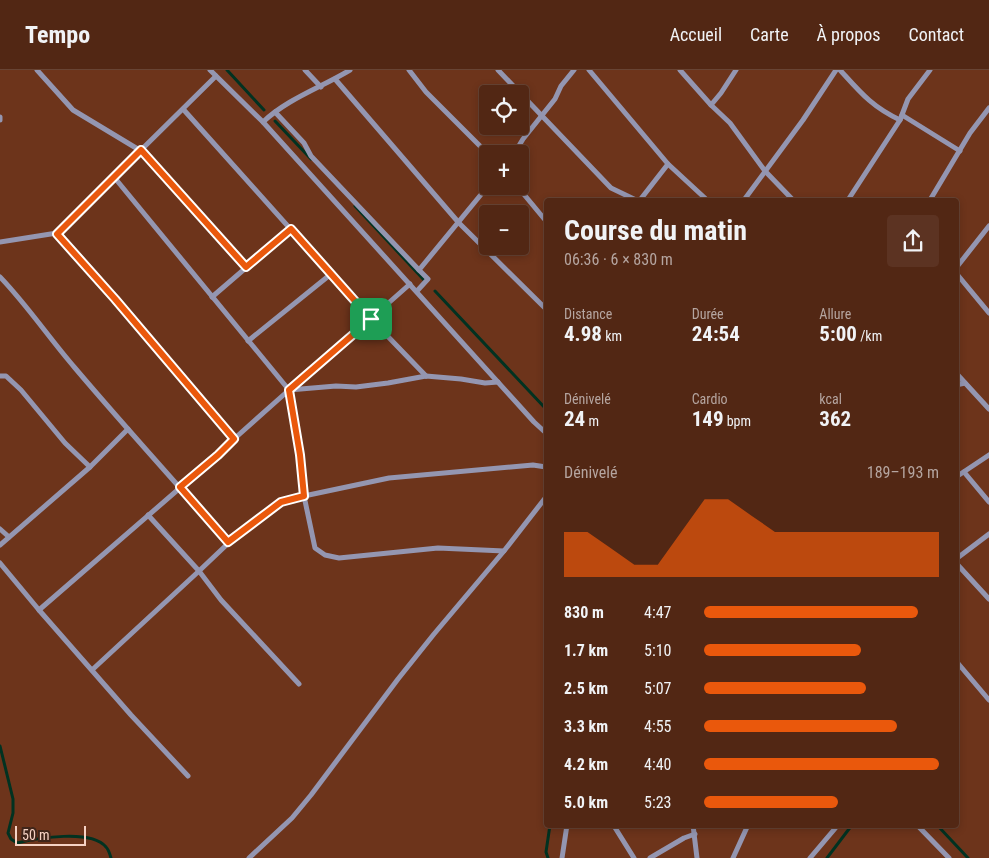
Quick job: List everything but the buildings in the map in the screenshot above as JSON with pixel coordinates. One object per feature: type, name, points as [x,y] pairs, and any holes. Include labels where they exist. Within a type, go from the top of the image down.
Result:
[{"type":"street","points":[[37,70],[73,110],[141,150],[246,267]]},
{"type":"street","points":[[210,70],[263,122],[544,431]]},
{"type":"street","points":[[305,70],[322,87]]},
{"type":"street","points":[[263,122],[298,98],[322,87],[350,70]]},
{"type":"street","points":[[409,70],[426,92],[479,145]]},
{"type":"street","points":[[498,70],[611,188],[634,198]]},
{"type":"street","points":[[521,145],[556,98],[561,86],[574,70]]},
{"type":"street","points":[[589,70],[668,164],[705,198]]},
{"type":"street","points":[[680,70],[730,123],[765,171],[791,198]]},
{"type":"street","points":[[711,105],[721,94],[736,70]]},
{"type":"street","points":[[745,198],[803,120],[836,70]]},
{"type":"street","points":[[840,70],[882,112],[901,117],[960,151]]},
{"type":"street","points":[[849,198],[901,117],[908,99],[930,70]]},
{"type":"street","points":[[0,242],[57,234],[216,76]]},
{"type":"street","points":[[336,79],[459,223],[544,307]]},
{"type":"street","points":[[183,109],[371,319],[426,376]]},
{"type":"street","points":[[931,198],[970,133],[988,111]]},
{"type":"street","points":[[275,112],[304,143],[312,156],[428,279],[417,292]]},
{"type":"street","points":[[640,198],[668,164]]},
{"type":"street","points":[[114,177],[289,390],[300,455],[304,496],[315,548],[324,555],[339,558],[438,548],[504,551]]},
{"type":"street","points":[[419,270],[481,195]]},
{"type":"street","points":[[524,195],[544,219]]},
{"type":"street","points":[[959,264],[989,226]]},
{"type":"street","points":[[212,297],[291,229]]},
{"type":"street","points":[[57,234],[234,439]]},
{"type":"street","points":[[248,341],[331,274]]},
{"type":"street","points":[[0,277],[18,295],[29,313],[74,367],[228,542]]},
{"type":"street","points":[[959,278],[989,313]]},
{"type":"street","points":[[39,610],[218,455],[410,284]]},
{"type":"street","points":[[0,376],[6,376],[21,390],[65,443],[90,467]]},
{"type":"street","points":[[289,390],[372,385],[426,376],[485,383],[498,382]]},
{"type":"street","points":[[959,376],[989,409]]},
{"type":"street","points":[[959,384],[965,383]]},
{"type":"street","points":[[0,545],[90,467],[128,429]]},
{"type":"street","points":[[959,475],[989,455]]},
{"type":"street","points":[[92,670],[228,542],[281,502],[389,478],[533,465],[544,466]]},
{"type":"street","points":[[964,472],[989,502]]},
{"type":"street","points":[[249,858],[292,818],[306,801],[428,641],[504,551],[544,500]]},
{"type":"street","points":[[148,515],[299,684]]},
{"type":"street","points":[[0,529],[9,536]]},
{"type":"street","points":[[959,559],[989,534]]},
{"type":"street","points":[[0,563],[131,715],[188,776]]},
{"type":"street","points":[[959,564],[989,599]]},
{"type":"street","points":[[959,665],[989,700]]},
{"type":"street","points":[[562,858],[566,828]]},
{"type":"street","points":[[618,828],[634,858]]},
{"type":"street","points":[[694,828],[697,858]]},
{"type":"street","points":[[733,858],[747,828]]},
{"type":"street","points":[[810,858],[835,828]]},
{"type":"street","points":[[920,828],[949,858]]},
{"type":"street","points":[[650,858],[684,838],[695,834]]},
{"type":"waterway","points":[[227,70],[264,110]]},
{"type":"waterway","points":[[275,121],[311,159]]},
{"type":"waterway","points":[[355,206],[424,280]]},
{"type":"waterway","points":[[435,291],[544,407]]},
{"type":"waterway","points":[[0,746],[13,799],[13,813],[8,833],[11,839],[17,843],[64,836],[89,838],[99,841],[106,847],[111,858]]},
{"type":"waterway","points":[[548,858],[546,852],[550,828]]},
{"type":"waterway","points":[[827,858],[850,828]]},
{"type":"waterway","points":[[940,828],[968,858]]},
{"type":"route","points":[[141,150],[246,267],[291,229],[371,319],[289,390],[300,455],[304,496],[281,502],[228,542],[180,487],[234,439],[57,234],[141,150]]}]
